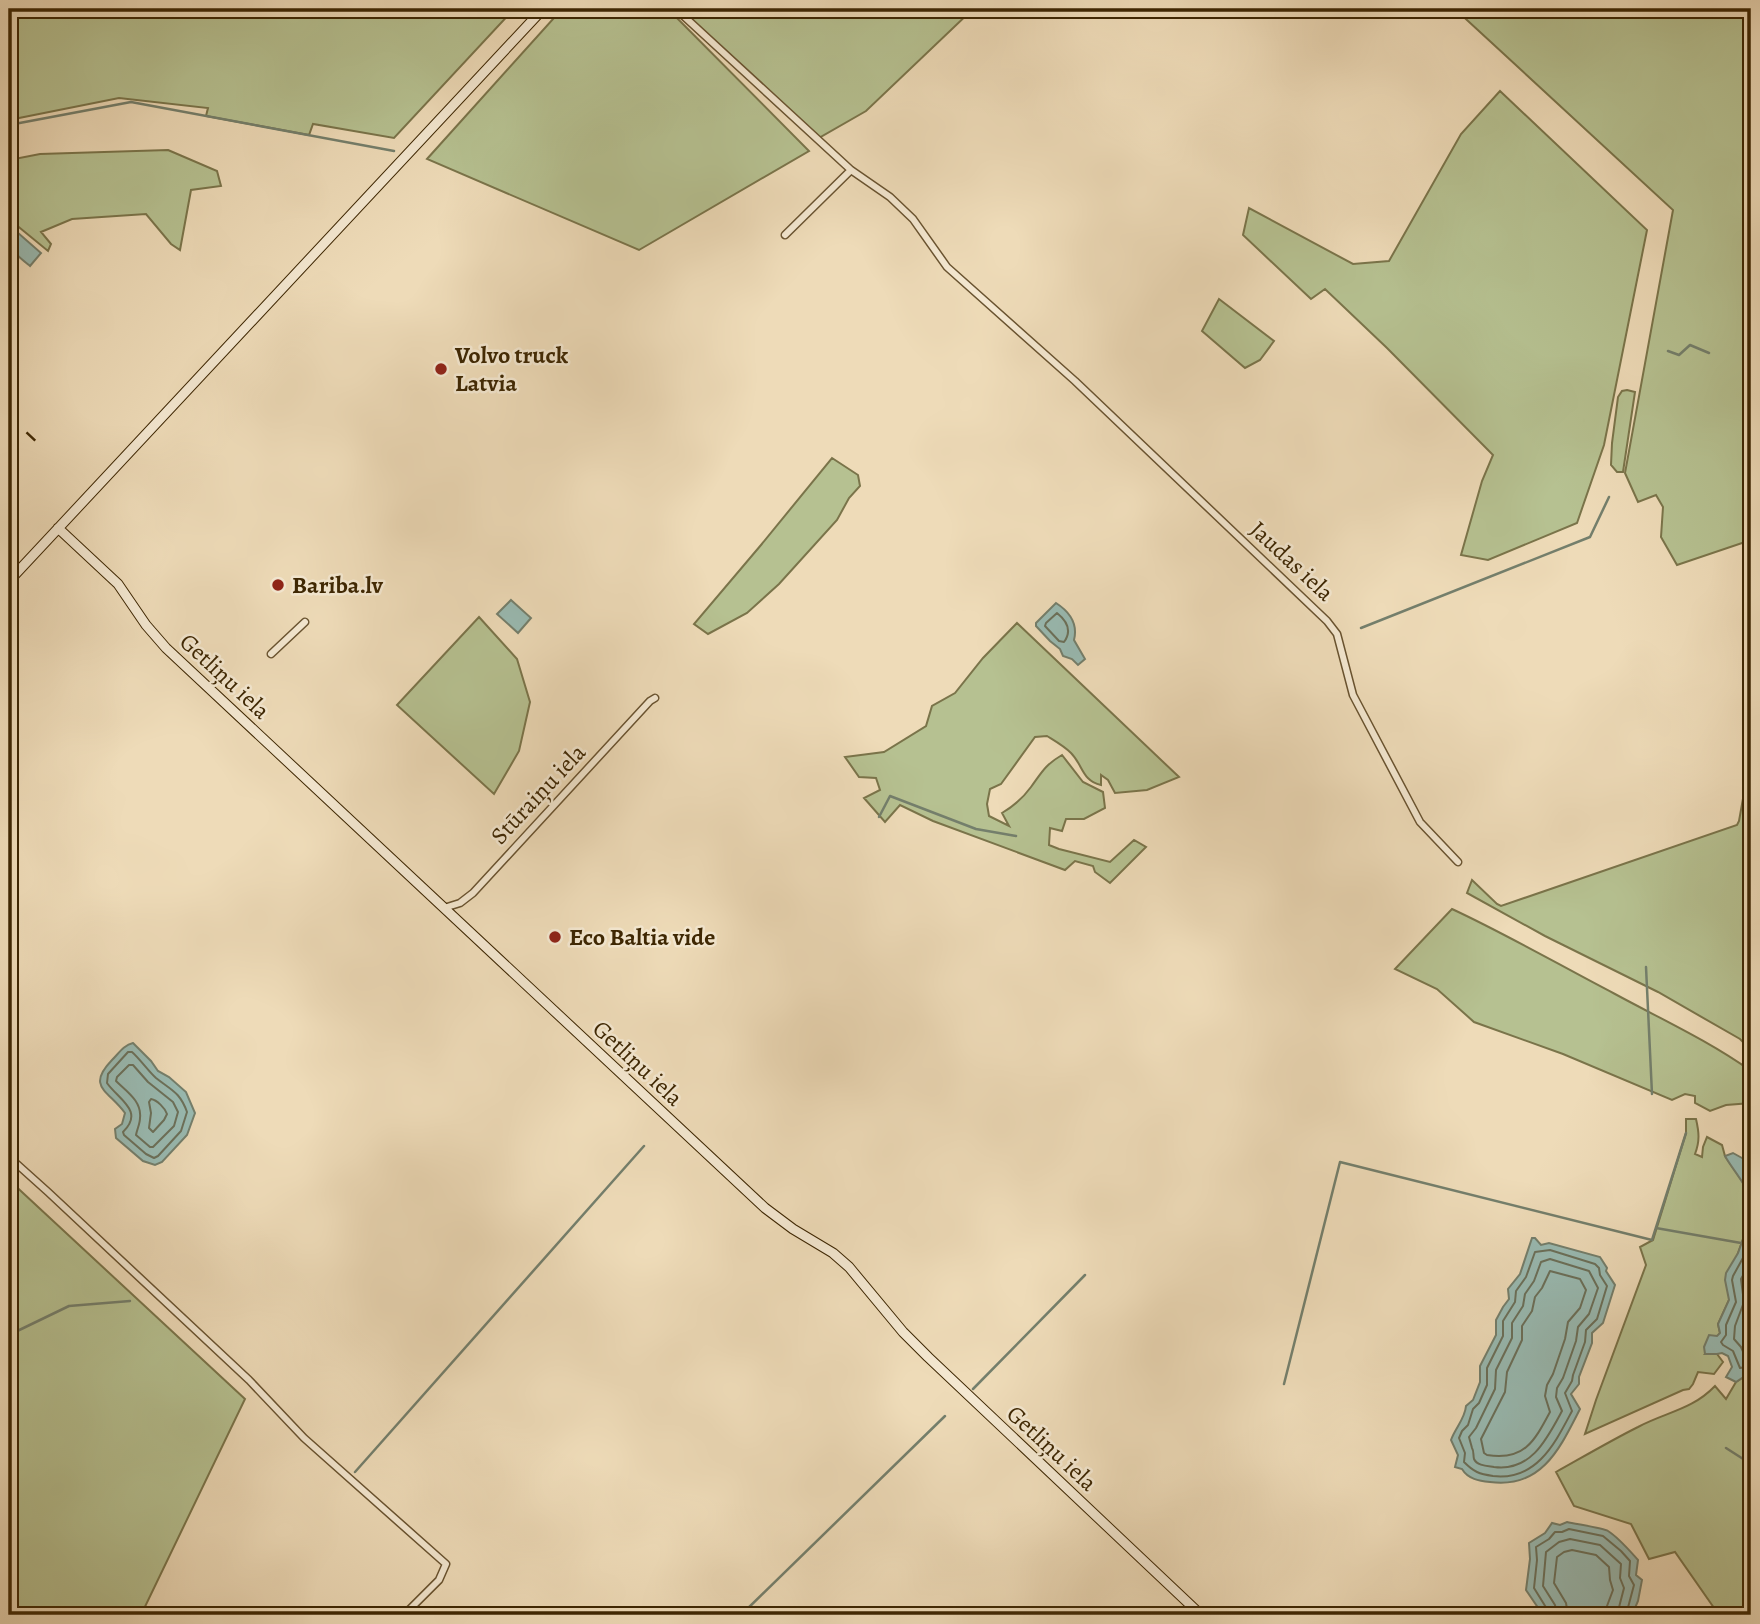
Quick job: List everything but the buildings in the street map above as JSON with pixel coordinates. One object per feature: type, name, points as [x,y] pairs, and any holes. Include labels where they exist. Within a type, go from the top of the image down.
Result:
[{"type":"street","points":[[9,581],[543,9]]},
{"type":"street","name":"Jaudas iela","points":[[676,9],[851,170],[890,197],[912,219],[947,267],[1075,381],[1327,621],[1337,634],[1353,695],[1420,821],[1458,862]]},
{"type":"street","points":[[785,235],[851,170]]},
{"type":"street","name":"Getliņu iela","points":[[58,528],[118,584],[146,625],[166,648],[765,1208],[833,1253],[849,1267],[928,1357],[1201,1615]]},
{"type":"street","points":[[271,654],[305,622]]},
{"type":"street","name":"Stūraiņu iela","points":[[444,908],[460,903],[472,893],[654,698]]},
{"type":"street","points":[[9,1157],[248,1380],[304,1438],[446,1564],[439,1580],[404,1615]]},
{"type":"street","points":[[1182,1615],[1192,1607]]},
{"type":"street","points":[[1201,1615],[1206,1612],[1221,1615]]},
{"type":"green space","points":[[9,9],[514,9],[394,138],[313,124],[309,135],[206,116],[208,108],[119,98],[9,120]]},
{"type":"green space","points":[[562,9],[668,9],[809,151],[639,250],[427,159]]},
{"type":"green space","points":[[678,9],[973,9],[866,111],[817,139],[778,107]]},
{"type":"green space","points":[[1455,9],[1751,9],[1751,540],[1677,565],[1661,537],[1663,507],[1656,495],[1638,502],[1625,473],[1673,210]]},
{"type":"green space","points":[[1500,91],[1647,230],[1604,445],[1577,523],[1488,560],[1461,555],[1482,481],[1493,455],[1325,289],[1311,299],[1243,235],[1249,208],[1353,264],[1389,261],[1461,134]]},
{"type":"green space","points":[[168,150],[217,171],[221,186],[191,190],[180,250],[171,244],[146,214],[72,219],[41,232],[51,244],[48,251],[9,219],[9,160],[40,154]]},
{"type":"green space","points":[[1219,299],[1274,341],[1260,360],[1245,368],[1202,331]]},
{"type":"green space","points":[[1622,391],[1635,392],[1623,472],[1617,472],[1611,465],[1612,443],[1618,397]]},
{"type":"green space","points":[[832,458],[858,475],[860,486],[849,498],[837,520],[779,584],[747,613],[708,634],[694,624],[761,545]]},
{"type":"green space","points":[[479,617],[517,659],[530,702],[519,751],[494,794],[397,705]]},
{"type":"green space","points":[[1017,623],[1179,777],[1147,790],[1115,793],[1108,780],[1101,775],[1101,785],[1090,780],[1071,753],[1047,736],[1035,737],[1001,784],[990,789],[987,804],[989,816],[1009,826],[1002,813],[1014,805],[1044,769],[1062,755],[1083,782],[1103,792],[1105,808],[1084,819],[1066,819],[1062,831],[1050,828],[1049,845],[1110,862],[1134,840],[1146,847],[1110,883],[1095,872],[1093,866],[1075,861],[1065,870],[933,821],[900,805],[885,822],[864,798],[880,790],[876,778],[859,777],[845,757],[884,752],[926,726],[932,706],[955,693],[983,658]]},
{"type":"green space","points":[[1751,754],[1751,1050],[1740,1039],[1658,992],[1545,936],[1467,893],[1472,880],[1501,906],[1737,825]]},
{"type":"green space","points":[[1452,909],[1735,1060],[1751,1071],[1751,1103],[1726,1105],[1710,1111],[1695,1103],[1695,1096],[1685,1094],[1672,1100],[1563,1054],[1474,1022],[1437,989],[1395,969]]},
{"type":"green space","points":[[1686,1119],[1696,1119],[1698,1145],[1695,1154],[1702,1157],[1707,1137],[1722,1145],[1725,1156],[1751,1194],[1751,1224],[1738,1253],[1729,1300],[1718,1324],[1720,1333],[1705,1354],[1717,1354],[1723,1362],[1714,1374],[1698,1372],[1689,1389],[1585,1434],[1646,1265],[1640,1247],[1653,1240],[1686,1133]]},
{"type":"green space","points":[[9,1180],[245,1399],[141,1615],[9,1615]]},
{"type":"green space","points":[[1751,1372],[1751,1615],[1719,1615],[1675,1552],[1649,1559],[1631,1524],[1574,1506],[1556,1472],[1648,1422],[1688,1406],[1715,1386],[1726,1399],[1736,1382]]},
{"type":"water","points":[[9,225],[41,253],[30,266],[12,249]]},
{"type":"water","points":[[511,600],[531,618],[518,633],[497,614]]},
{"type":"water","points":[[1056,603],[1069,614],[1074,624],[1074,640],[1085,659],[1078,665],[1063,656],[1060,649],[1036,626]]},
{"type":"water","points":[[133,1043],[158,1071],[186,1092],[195,1113],[187,1135],[162,1162],[155,1165],[143,1161],[116,1138],[115,1129],[122,1124],[125,1113],[100,1083],[104,1069],[122,1050]]},
{"type":"water","points":[[1733,1153],[1751,1163],[1751,1199],[1725,1156]]},
{"type":"water","points":[[1751,1224],[1751,1372],[1736,1382],[1726,1377],[1732,1367],[1728,1356],[1722,1353],[1705,1354],[1704,1347],[1709,1335],[1717,1336],[1720,1333],[1718,1324],[1729,1300],[1726,1273]]},
{"type":"water","points":[[1532,1238],[1541,1245],[1549,1243],[1600,1257],[1615,1285],[1603,1323],[1592,1333],[1592,1343],[1579,1377],[1579,1384],[1571,1394],[1580,1409],[1565,1438],[1547,1463],[1523,1479],[1508,1482],[1482,1481],[1455,1467],[1458,1455],[1451,1440],[1466,1406],[1473,1400],[1480,1382],[1480,1366],[1496,1335],[1496,1320],[1509,1299],[1508,1289],[1520,1274]]},
{"type":"water","points":[[1567,1522],[1608,1531],[1638,1560],[1636,1575],[1642,1580],[1632,1615],[1543,1615],[1526,1590],[1529,1543],[1545,1533],[1552,1523],[1560,1525]]},
{"type":"waterway","points":[[9,125],[131,102],[394,151]]},
{"type":"waterway","points":[[1668,351],[1679,355],[1690,345],[1709,353]]},
{"type":"waterway","points":[[1361,628],[1590,537],[1609,497]]},
{"type":"waterway","points":[[879,817],[890,796],[976,829],[1016,836]]},
{"type":"waterway","points":[[1646,967],[1652,1094]]},
{"type":"waterway","points":[[1284,1384],[1340,1162],[1652,1240],[1686,1133]]},
{"type":"waterway","points":[[355,1472],[644,1146]]},
{"type":"waterway","points":[[1656,1228],[1741,1243]]},
{"type":"waterway","points":[[973,1389],[1085,1275]]},
{"type":"waterway","points":[[9,1335],[69,1306],[130,1301]]},
{"type":"waterway","points":[[741,1615],[945,1416]]},
{"type":"waterway","points":[[1726,1448],[1751,1464]]},
{"type":"railway","points":[[9,416],[42,447]]},
{"type":"place","name":"Volvo truck Latvia","points":[[441,369]]},
{"type":"place","name":"Bariba.lv","points":[[278,585]]},
{"type":"place","name":"Eco Baltia vide","points":[[555,937]]}]
